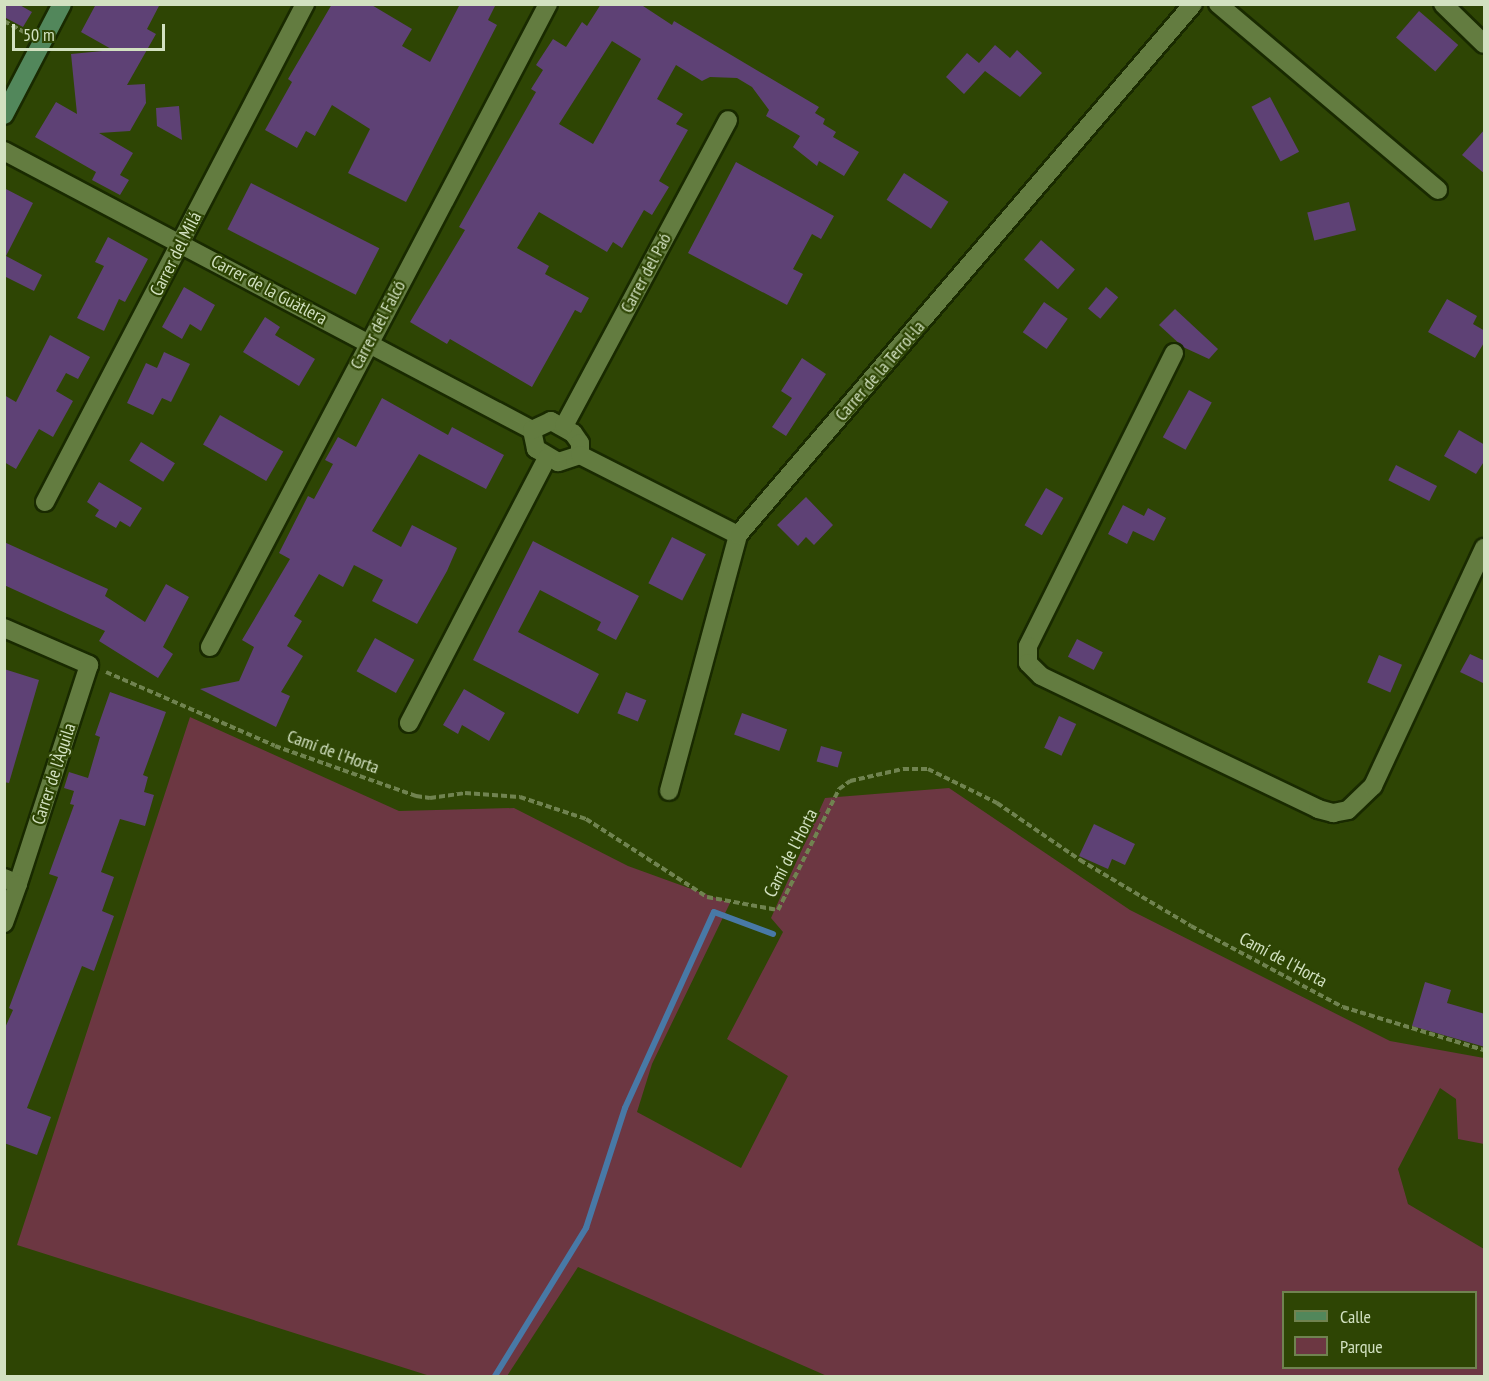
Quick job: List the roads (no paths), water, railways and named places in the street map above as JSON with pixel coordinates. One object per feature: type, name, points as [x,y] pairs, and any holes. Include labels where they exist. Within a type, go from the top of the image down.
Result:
[{"type":"street","points":[[4,115],[62,4]]},
{"type":"street","name":"Carrer del Milá","points":[[45,502],[182,245],[305,4]]},
{"type":"street","name":"Carrer del Falcó","points":[[210,646],[548,4]]},
{"type":"street","name":"Carrer de la Terrol·la","points":[[669,790],[738,535],[1193,4]]},
{"type":"street","points":[[1218,4],[1438,190]]},
{"type":"street","points":[[1443,4],[1485,44]]},
{"type":"street","name":"Carrer del Paó","points":[[564,426],[728,120]]},
{"type":"street","name":"Carrer de la Guàtlera","points":[[4,151],[532,430]]},
{"type":"street","points":[[1174,353],[1028,646],[1028,663],[1041,676],[1318,809],[1333,813],[1348,810],[1373,786],[1485,548]]},
{"type":"street","points":[[551,421],[564,426],[580,443],[580,455],[570,460],[547,458],[536,449],[532,430],[551,421]]},
{"type":"street","points":[[580,455],[738,535]]},
{"type":"street","points":[[410,723],[547,458]]},
{"type":"street","name":"Carrer de l'Àguila","points":[[4,628],[89,665],[11,881],[4,923]]},
{"type":"waterway","points":[[495,1376],[586,1228],[625,1108],[714,912],[773,934]]}]
